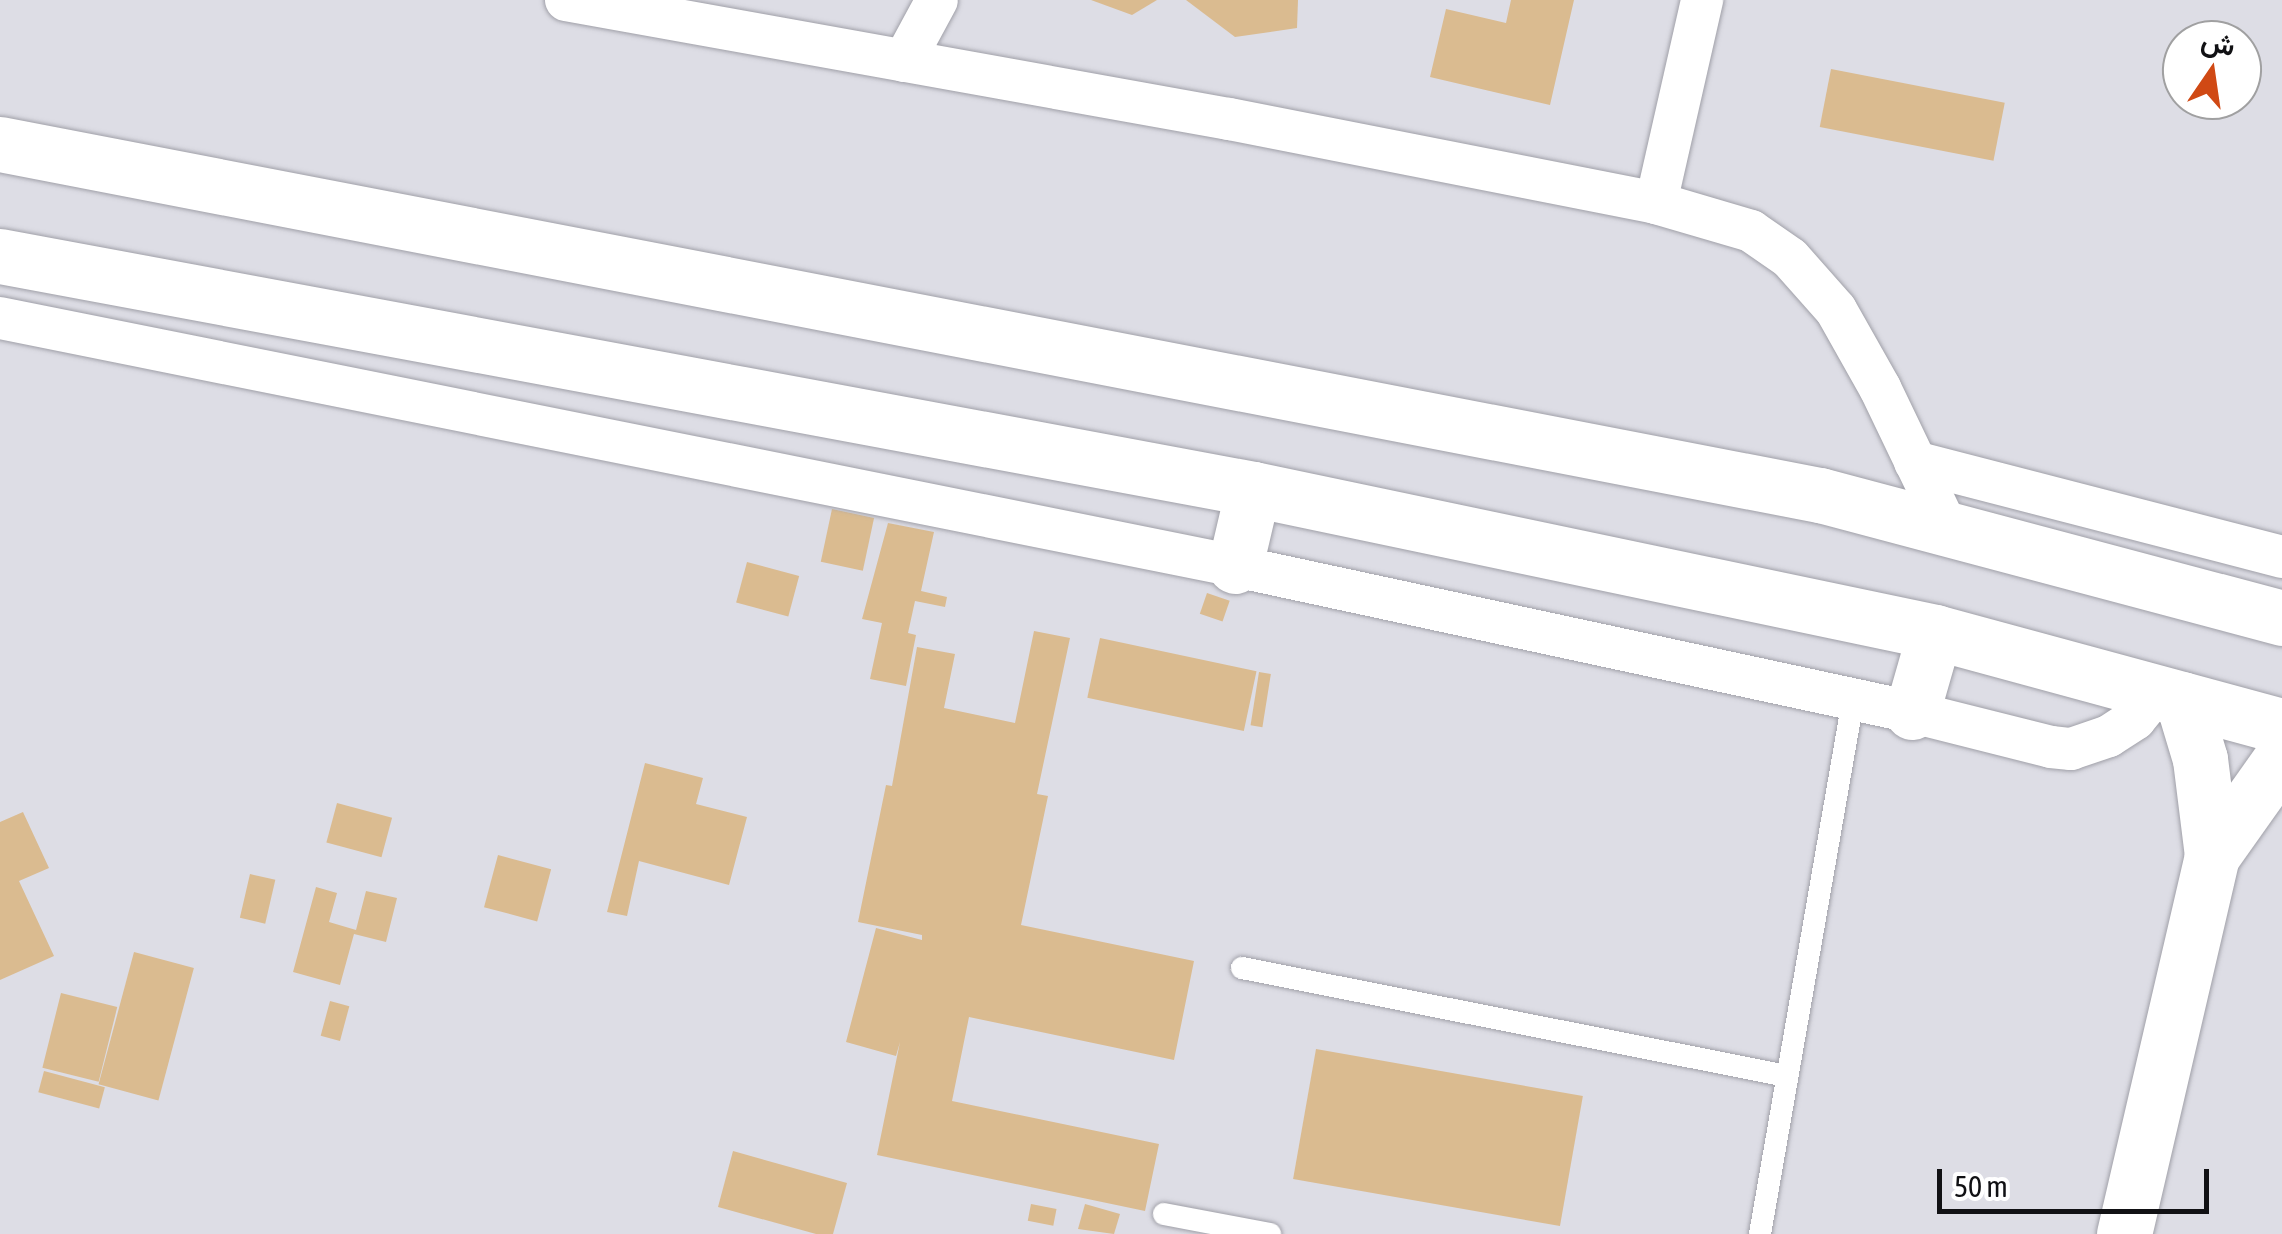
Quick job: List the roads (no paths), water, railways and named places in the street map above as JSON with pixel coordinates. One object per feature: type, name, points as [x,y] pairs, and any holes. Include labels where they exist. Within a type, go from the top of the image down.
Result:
[{"type":"main road","points":[[0,144],[1820,495],[2282,618]]},
{"type":"main road","points":[[0,256],[1253,489],[1935,632],[2282,726]]},
{"type":"main road","points":[[1236,566],[1253,489]]},
{"type":"main road","points":[[1912,712],[1935,632]]},
{"type":"main road","points":[[2124,1234],[2212,856],[2200,759],[2169,695]]},
{"type":"main road","points":[[2212,856],[2282,758]]},
{"type":"street","points":[[566,0],[980,71],[1656,203],[1750,231],[1790,258],[1836,310],[1947,528]]},
{"type":"street","points":[[904,61],[937,0]]},
{"type":"street","points":[[1656,203],[1702,0]]},
{"type":"street","points":[[0,318],[1236,566],[1912,712],[2026,743],[2072,749],[2109,736],[2169,695]]},
{"type":"street","points":[[1915,462],[2282,557]]},
{"type":"lane","points":[[1760,1234],[1852,700]]},
{"type":"lane","points":[[1242,968],[1787,1076]]},
{"type":"lane","points":[[1164,1214],[1270,1234]]}]
